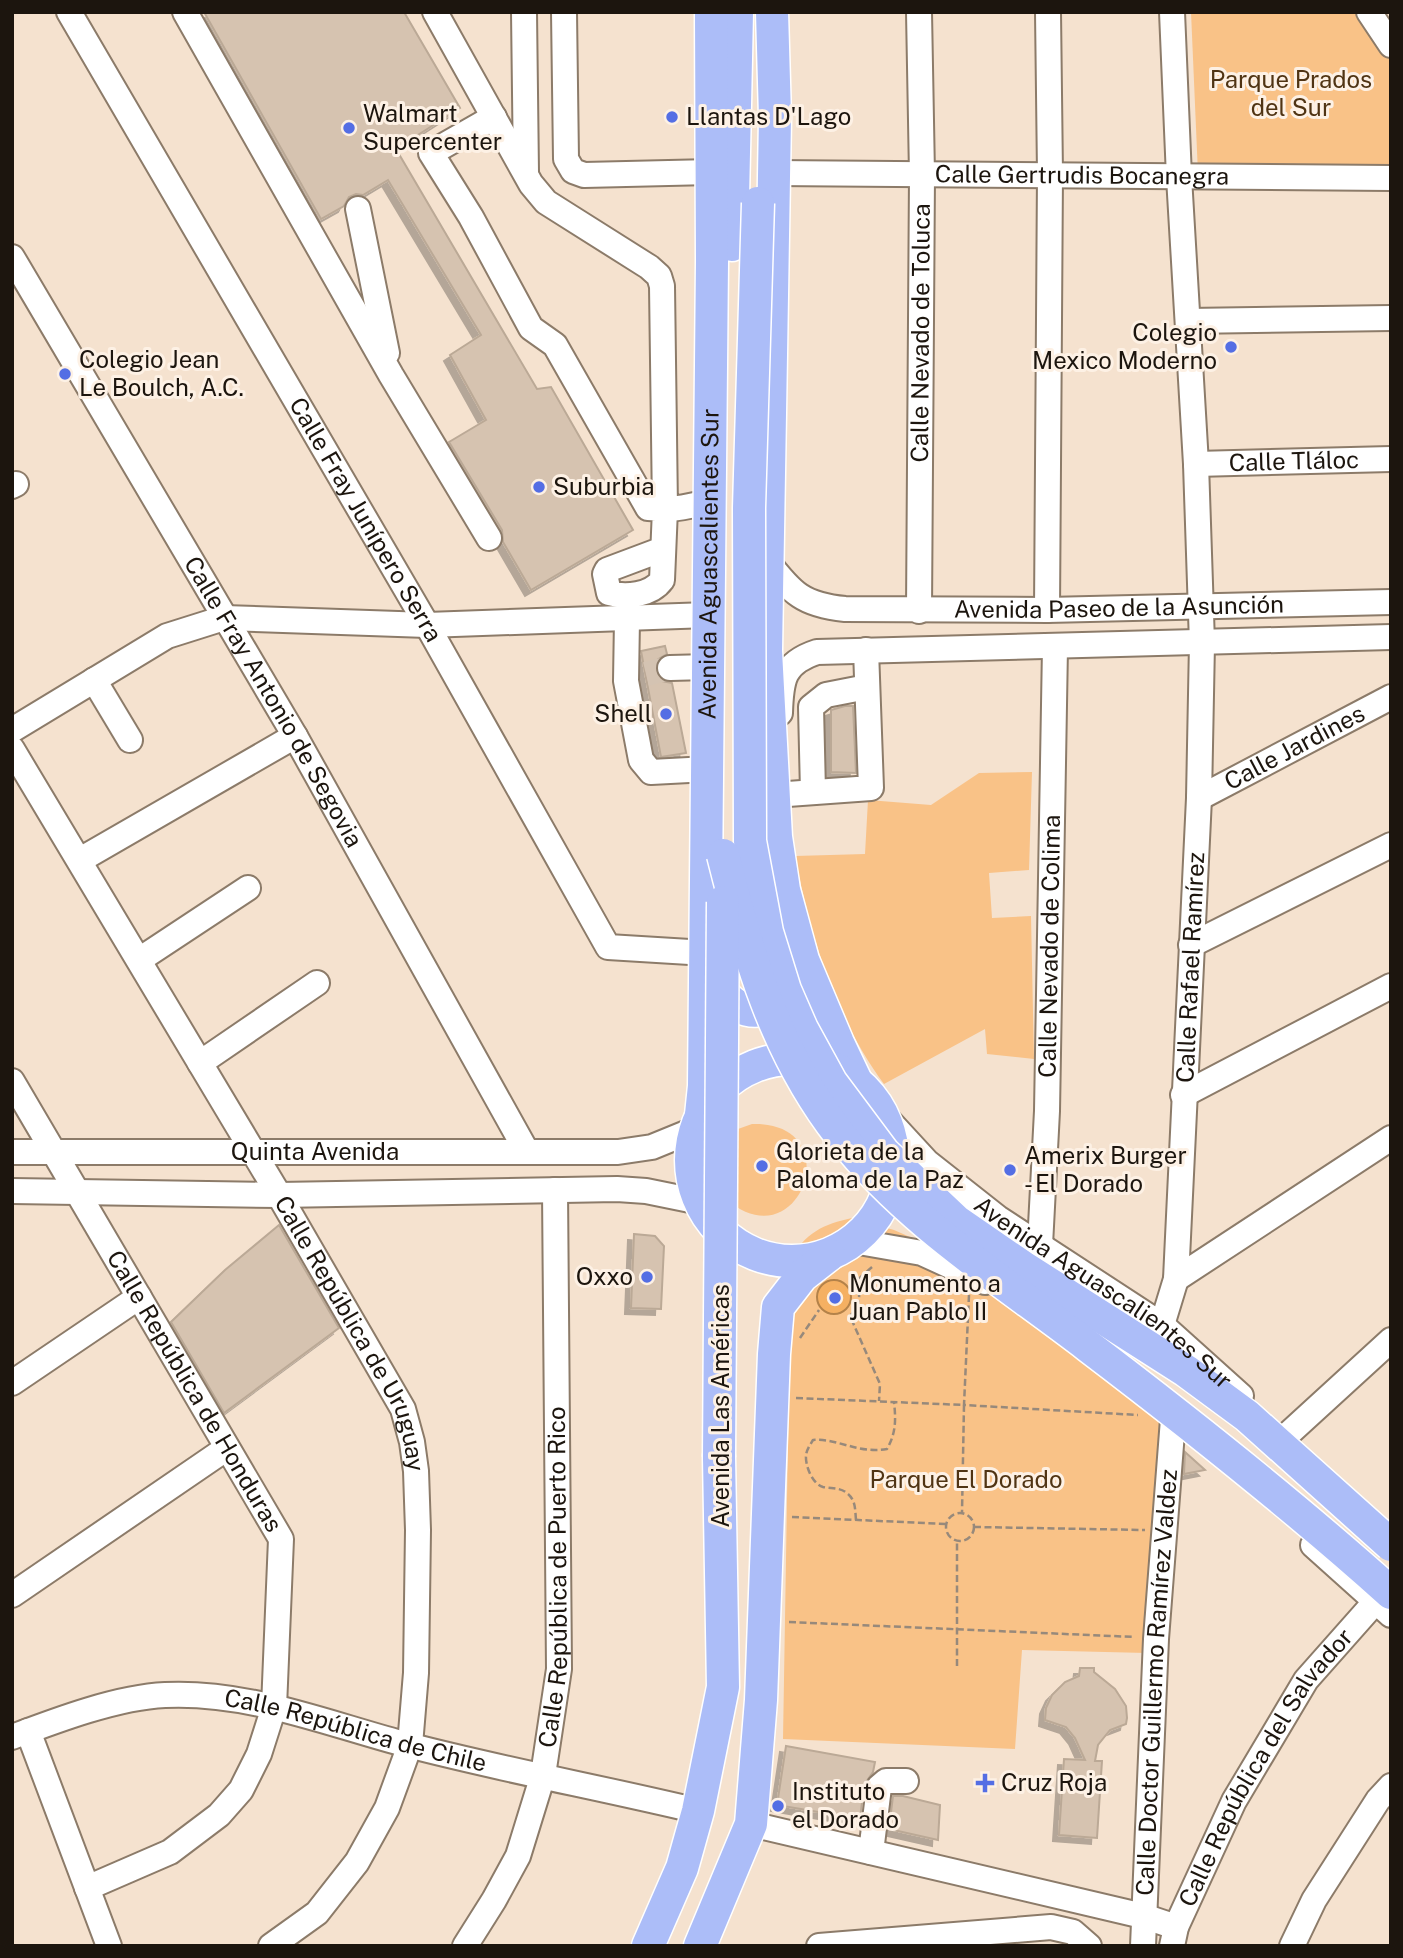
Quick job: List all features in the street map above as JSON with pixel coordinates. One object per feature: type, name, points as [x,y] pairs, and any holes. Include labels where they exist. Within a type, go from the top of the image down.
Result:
[{"type":"main road","name":"Avenida Aguascalientes Sur","points":[[711,12],[706,953],[699,1122],[691,1166],[694,1184],[704,1209],[726,1237],[749,1252],[775,1260],[802,1261],[841,1248]]},
{"type":"main road","name":"Avenida Aguascalientes Sur","points":[[737,12],[737,104],[729,315],[723,855],[744,940],[768,1008],[800,1073],[838,1133],[869,1170],[941,1237],[1163,1402],[1323,1533],[1386,1603]]},
{"type":"main road","name":"Avenida Aguascalientes Sur","points":[[753,12],[758,128],[749,508],[750,841],[767,932],[785,990],[802,1029],[831,1082],[857,1119],[884,1153],[956,1221],[1186,1371],[1247,1416],[1391,1545]]},
{"type":"main road","points":[[772,12],[774,173],[766,651],[776,837],[784,890],[803,960],[857,1083]]},
{"type":"main road","name":"Avenida Las Américas","points":[[648,1946],[682,1868],[698,1811],[723,1687],[719,1457],[723,855]]},
{"type":"main road","points":[[706,953],[721,992],[737,1007],[746,1010],[760,1011],[782,1001],[797,985],[803,960]]},
{"type":"main road","name":"Avenida Aguascalientes Sur","points":[[699,1122],[714,1095],[730,1080],[750,1068],[771,1061],[794,1059],[817,1062],[838,1070],[857,1083],[880,1111],[890,1138],[893,1167],[887,1195],[874,1220],[802,1276],[778,1307],[784,1350]]},
{"type":"main road","name":"Avenida Aguascalientes Sur","points":[[704,1209],[704,1584],[723,1687]]},
{"type":"main road","name":"Avenida Las Américas","points":[[699,1946],[751,1824],[784,1350]]},
{"type":"street","name":"Calle Fray Junípero Serra","points":[[69,12],[427,625],[608,947],[706,953]]},
{"type":"street","points":[[185,12],[391,375],[489,538]]},
{"type":"street","points":[[435,12],[526,174],[545,202],[649,267],[659,276],[662,286],[665,509],[663,550]]},
{"type":"street","points":[[524,12],[526,174]]},
{"type":"street","points":[[564,12],[566,159],[573,171],[584,175],[711,172]]},
{"type":"street","name":"Calle Nevado de Toluca","points":[[919,12],[922,175],[919,611]]},
{"type":"street","points":[[1047,610],[1050,174],[1048,12]]},
{"type":"street","name":"Calle Rafael Ramírez","points":[[1163,1325],[1176,1279],[1199,798],[1202,643],[1196,464],[1172,12]]},
{"type":"street","points":[[1369,12],[1391,45]]},
{"type":"street","points":[[494,117],[431,152],[471,217],[531,328],[555,345],[648,508],[686,509],[695,504],[709,503]]},
{"type":"street","name":"Calle Gertrudis Bocanegra","points":[[774,173],[1391,178]]},
{"type":"street","points":[[358,209],[391,375]]},
{"type":"street","name":"Calle Fray Antonio de Segovia","points":[[12,257],[295,736],[527,1152]]},
{"type":"street","points":[[1188,321],[1391,318]]},
{"type":"street","name":"Calle Tláloc","points":[[1196,464],[1391,459]]},
{"type":"street","name":"Avenida Paseo de la Asunción","points":[[768,562],[788,588],[804,599],[826,607],[845,609],[1047,610],[1391,602]]},
{"type":"street","points":[[774,792],[871,788],[867,687],[858,650],[844,643],[841,618],[845,609]]},
{"type":"street","points":[[12,730],[167,636],[224,618],[427,625],[708,615]]},
{"type":"street","points":[[627,619],[647,674],[641,760],[652,772],[708,769]]},
{"type":"street","name":"Avenida Paseo de la Asunción","points":[[774,792],[780,774],[781,691],[787,670],[800,657],[817,652],[1391,638]]},
{"type":"street","name":"Calle Nevado de Colima","points":[[1040,1245],[1047,1097],[1055,646]]},
{"type":"street","points":[[647,674],[708,667]]},
{"type":"street","points":[[94,680],[130,740]]},
{"type":"street","points":[[813,792],[811,707],[826,695],[867,687]]},
{"type":"street","name":"Calle Jardines","points":[[1199,798],[1391,697]]},
{"type":"street","points":[[80,860],[295,736]]},
{"type":"street","name":"Calle República de Uruguay","points":[[12,749],[279,1195],[403,1409],[412,1442],[418,1530],[416,1673],[410,1745],[387,1808],[357,1862],[317,1913],[271,1946]]},
{"type":"street","points":[[1191,945],[1391,845]]},
{"type":"street","points":[[139,960],[248,888]]},
{"type":"street","points":[[200,1063],[317,982]]},
{"type":"street","points":[[1183,1095],[1391,986]]},
{"type":"street","name":"Calle República de Honduras","points":[[12,1081],[281,1539],[274,1707],[259,1754],[242,1790],[219,1815],[170,1852],[87,1888]]},
{"type":"street","name":"Avenida Aguascalientes Sur","points":[[880,1111],[927,1162],[998,1218],[1163,1325],[1391,1529]]},
{"type":"street","name":"Quinta Avenida","points":[[12,1152],[618,1152],[652,1147],[699,1122]]},
{"type":"street","points":[[1176,1279],[1391,1138]]},
{"type":"street","name":"Quinta Avenida","points":[[12,1191],[279,1195],[617,1189],[646,1191],[704,1209]]},
{"type":"street","name":"Calle República de Puerto Rico","points":[[465,1946],[518,1856],[543,1775],[559,1669],[555,1190]]},
{"type":"street","name":"Avenida Aguascalientes Sur","points":[[841,1248],[922,1253],[975,1276],[1032,1314],[1173,1419],[1386,1603]]},
{"type":"street","points":[[12,1383],[139,1297]]},
{"type":"street","points":[[1286,1436],[1391,1340]]},
{"type":"street","name":"Calle Doctor Guillermo Ramírez Valdez","points":[[1143,1946],[1156,1639],[1173,1419]]},
{"type":"street","points":[[12,1595],[227,1448]]},
{"type":"street","name":"Calle República del Salvador","points":[[1174,1936],[1234,1801],[1306,1680],[1386,1603]]},
{"type":"street","name":"Calle República de Chile","points":[[20,1734],[119,1702],[162,1695],[207,1695],[274,1707],[410,1745],[698,1811]]},
{"type":"street","points":[[20,1734],[87,1888],[109,1946]]},
{"type":"street","points":[[871,1852],[880,1787],[886,1781],[906,1782]]},
{"type":"street","points":[[1292,1946],[1314,1900],[1378,1800],[1391,1786]]},
{"type":"street","points":[[751,1824],[1143,1916],[1174,1936]]},
{"type":"street","points":[[819,1946],[1051,1927],[1073,1932],[1089,1946]]},
{"type":"path","points":[[872,1266],[855,1282],[859,1290],[859,1300],[850,1316],[880,1384],[878,1401]]},
{"type":"path","points":[[962,1513],[969,1291]]},
{"type":"path","points":[[784,1350],[819,1310]]},
{"type":"path","points":[[793,1398],[1141,1415]]},
{"type":"path","points":[[856,1520],[855,1503],[850,1495],[842,1490],[820,1487],[812,1479],[806,1451],[813,1440],[872,1452],[887,1449],[893,1438],[896,1420],[894,1402]]},
{"type":"path","points":[[962,1513],[970,1517],[974,1527],[971,1536],[957,1541],[950,1537],[946,1524],[953,1514],[962,1513]]},
{"type":"path","points":[[792,1517],[946,1524]]},
{"type":"path","points":[[974,1527],[1148,1530]]},
{"type":"path","points":[[957,1541],[957,1666]]},
{"type":"path","points":[[764,1621],[956,1627],[1136,1637]]},
{"type":"green space","name":"Parque Prados del Sur","points":[[1191,12],[1360,12],[1391,59],[1391,175],[1198,174]]},
{"type":"green space","points":[[1032,772],[1029,870],[989,873],[992,918],[1031,916],[1034,1059],[987,1054],[985,1029],[884,1084],[838,1004],[808,916],[795,856],[865,854],[868,800],[931,805],[979,773]]},
{"type":"green space","name":"Glorieta de la Paloma de la Paz","points":[[752,1124],[782,1129],[800,1144],[806,1164],[803,1185],[792,1203],[774,1214],[751,1214],[725,1198],[726,1140],[738,1129]]},
{"type":"green space","name":"Parque El Dorado","points":[[852,1218],[894,1230],[967,1262],[1163,1413],[1147,1653],[1022,1650],[1015,1749],[783,1739],[791,1260],[802,1243],[816,1231]]},
{"type":"shaded area","points":[[834,1280],[846,1285],[851,1297],[846,1309],[834,1314],[822,1309],[817,1297],[822,1285]]},
{"type":"building","points":[[204,12],[404,12],[460,108],[396,149],[537,389],[551,387],[633,530],[531,590],[503,542],[502,530],[449,442],[486,420],[450,355],[481,335],[388,180],[363,195],[349,197],[344,206],[321,219]]},
{"type":"building","name":"Shell","points":[[665,646],[667,654],[657,660],[655,669],[662,681],[672,683],[686,753],[661,757],[641,651]]},
{"type":"building","points":[[853,706],[856,773],[831,772],[831,710]]},
{"type":"building","points":[[279,1225],[339,1328],[224,1413],[171,1322],[225,1270]]},
{"type":"building","name":"Oxxo","points":[[634,1234],[655,1236],[664,1246],[661,1309],[631,1308]]},
{"type":"building","points":[[1185,1452],[1205,1470],[1184,1474]]},
{"type":"building","points":[[1080,1668],[1094,1668],[1094,1672],[1115,1689],[1126,1706],[1126,1724],[1110,1730],[1098,1745],[1095,1761],[1102,1761],[1097,1838],[1059,1835],[1064,1759],[1085,1760],[1075,1738],[1066,1727],[1045,1720],[1046,1708],[1052,1695],[1065,1682],[1079,1676]]},
{"type":"building","points":[[786,1746],[875,1762],[873,1772],[864,1785],[860,1819],[777,1805]]},
{"type":"building","points":[[893,1796],[940,1805],[938,1840],[889,1829]]},
{"type":"tunnel","points":[[646,674],[670,668]]},
{"type":"place","name":"Llantas D'Lago","points":[[672,117]]},
{"type":"place","name":"Walmart Supercenter","points":[[349,128]]},
{"type":"place","name":"Colegio Mexico Moderno","points":[[1231,347]]},
{"type":"place","name":"Colegio Jean Le Boulch, A.C.","points":[[65,374]]},
{"type":"place","name":"Suburbia","points":[[539,487]]},
{"type":"place","name":"Shell","points":[[666,714]]},
{"type":"place","name":"Glorieta de la Paloma de la Paz","points":[[762,1166]]},
{"type":"place","name":"Amerix Burger - El Dorado","points":[[1010,1170]]},
{"type":"place","name":"Oxxo","points":[[647,1277]]},
{"type":"place","name":"Monumento a Juan Pablo II","points":[[835,1298]]},
{"type":"place","name":"Cruz Roja","points":[[985,1783]]},
{"type":"place","name":"Instituto el Dorado","points":[[778,1806]]}]
